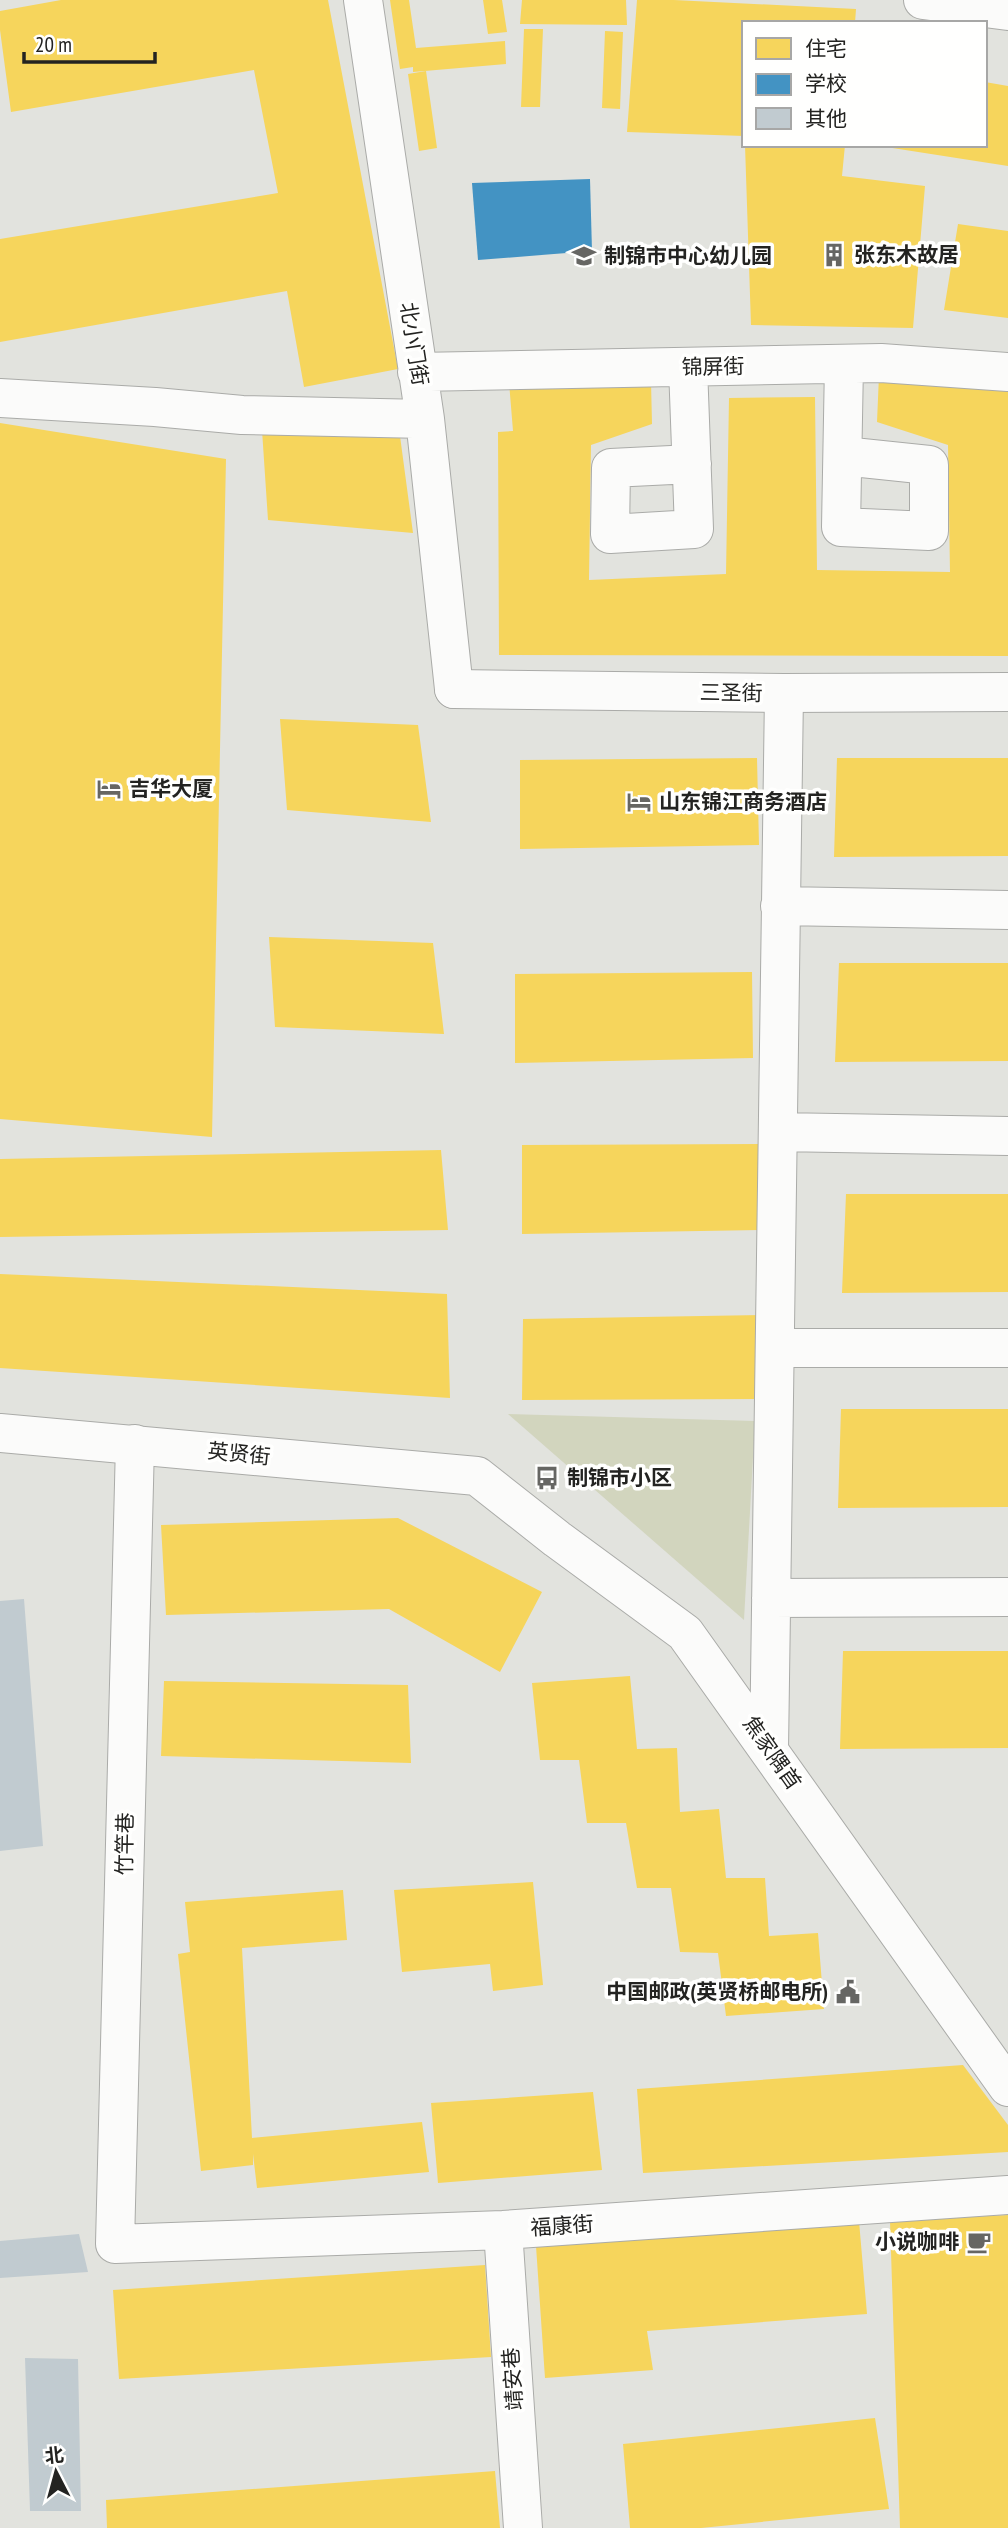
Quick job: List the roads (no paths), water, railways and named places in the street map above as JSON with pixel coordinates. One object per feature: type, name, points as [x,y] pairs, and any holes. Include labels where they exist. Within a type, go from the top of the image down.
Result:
[{"type":"street","name":"北小门街","points":[[363,0],[425,419],[454,690]]},
{"type":"street","points":[[923,0],[1008,12]]},
{"type":"street","name":"锦屏街","points":[[417,372],[881,363],[1008,372]]},
{"type":"street","points":[[843,456],[844,364]]},
{"type":"street","points":[[688,367],[692,464]]},
{"type":"street","points":[[0,398],[243,415],[425,419]]},
{"type":"street","name":"三圣街","points":[[454,690],[784,694],[1008,692]]},
{"type":"street","points":[[769,1750],[784,694]]},
{"type":"street","points":[[780,906],[1008,910]]},
{"type":"street","points":[[778,1132],[1008,1136]]},
{"type":"street","points":[[775,1348],[1008,1348]]},
{"type":"street","name":"英贤街","points":[[0,1433],[477,1476]]},
{"type":"street","name":"竹竿巷","points":[[115,2244],[135,1444]]},
{"type":"street","name":"焦家隅首","points":[[477,1476],[556,1539],[685,1633],[1008,2087]]},
{"type":"street","points":[[771,1598],[1008,1597]]},
{"type":"street","name":"福康街","points":[[115,2244],[503,2230],[1008,2195]]},
{"type":"street","name":"靖安巷","points":[[503,2230],[523,2528]]},
{"type":"place","name":"张东木故居","points":[[834,255]]},
{"type":"place","name":"制锦市中心幼儿园","points":[[584,256]]},
{"type":"place","name":"吉华大厦","points":[[109,789]]},
{"type":"place","name":"山东锦江商务酒店","points":[[639,802]]},
{"type":"place","name":"制锦市小区","points":[[547,1478]]},
{"type":"place","name":"中国邮政(英贤桥邮电所)","points":[[848,1992]]},
{"type":"place","name":"小说咖啡","points":[[979,2242]]}]
